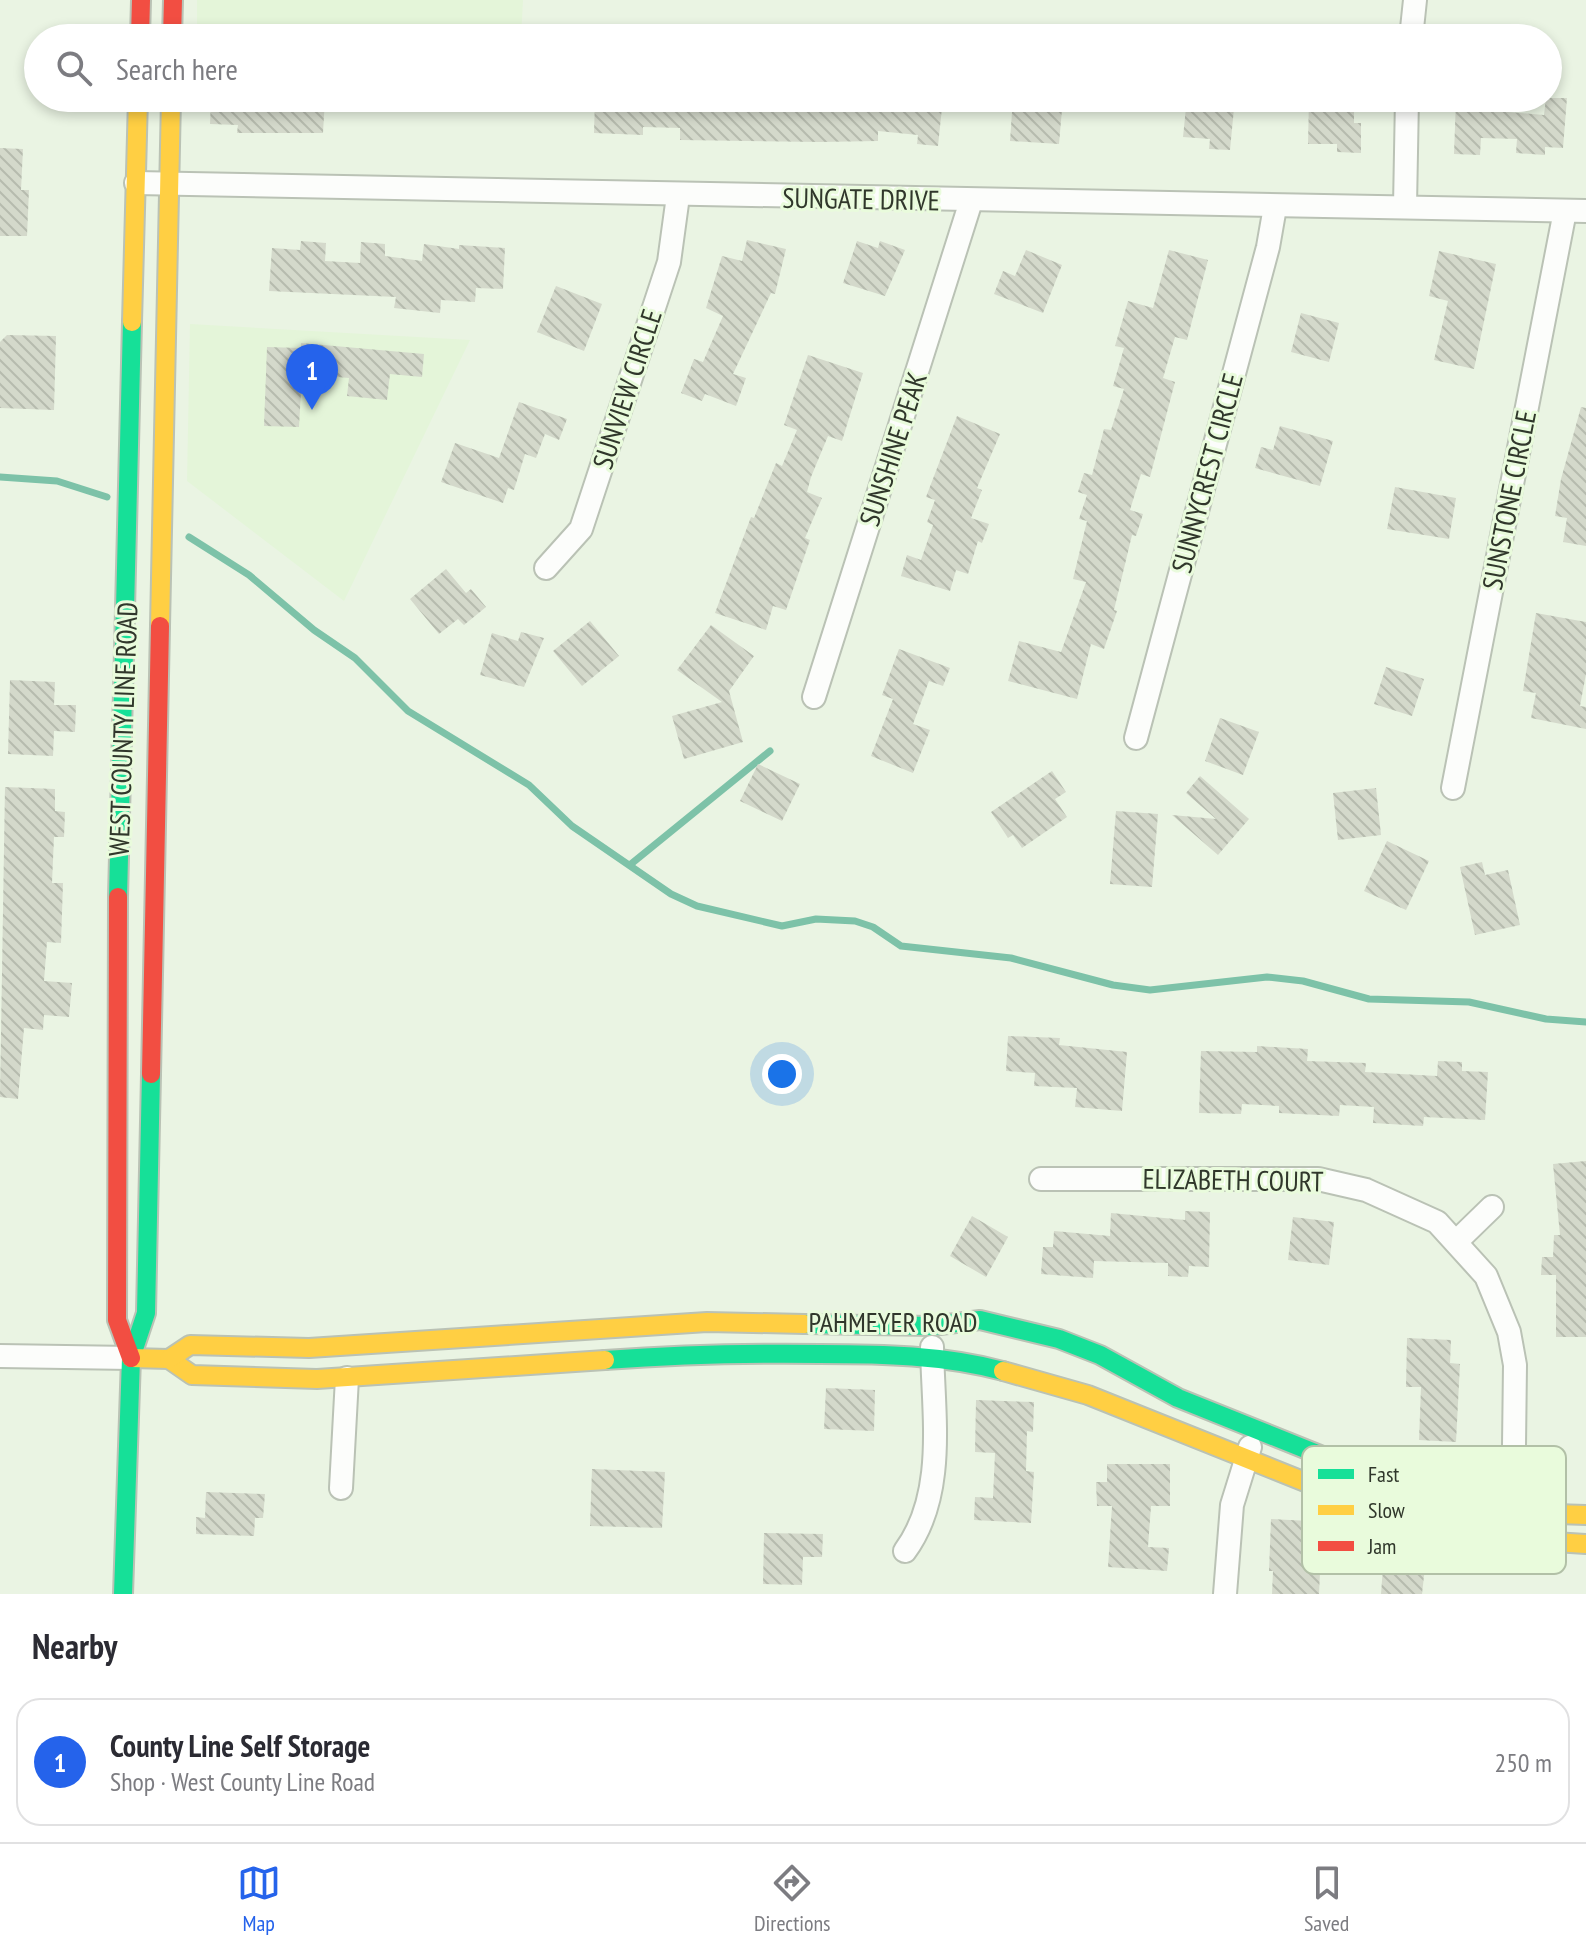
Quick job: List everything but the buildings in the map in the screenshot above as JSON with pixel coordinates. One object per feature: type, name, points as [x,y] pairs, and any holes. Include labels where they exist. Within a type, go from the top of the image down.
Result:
[{"type":"street","points":[[140,24],[141,0]]},
{"type":"street","points":[[172,24],[173,0]]},
{"type":"street","points":[[1412,24],[1415,0]]},
{"type":"street","name":"WEST COUNTY LINE ROAD","points":[[131,1358],[117,1320],[118,909],[138,112]]},
{"type":"street","name":"WEST COUNTY LINE ROAD","points":[[123,1594],[131,1358],[146,1313],[171,112]]},
{"type":"street","points":[[1405,206],[1407,112]]},
{"type":"street","name":"SUNGATE DRIVE","points":[[136,183],[678,196],[1576,211]]},
{"type":"street","name":"SUNVIEW CIRCLE","points":[[546,568],[581,529],[669,262],[678,196]]},
{"type":"street","name":"SUNSHINE PEAK","points":[[814,697],[971,201]]},
{"type":"street","name":"SUNNYCREST CIRCLE","points":[[1136,738],[1268,247],[1275,207]]},
{"type":"street","name":"SUNSTONE CIRCLE","points":[[1453,788],[1576,211]]},
{"type":"street","points":[[131,445],[162,444]]},
{"type":"street","name":"ELIZABETH COURT","points":[[1041,1179],[1318,1179],[1366,1190],[1414,1209],[1437,1222],[1486,1276],[1509,1332],[1515,1365],[1514,1446]]},
{"type":"street","points":[[1457,1241],[1492,1207]]},
{"type":"street","name":"PAHMEYER ROAD","points":[[169,1359],[190,1345],[309,1348],[395,1345],[707,1322],[932,1326],[980,1320],[1059,1339],[1100,1355],[1178,1398],[1302,1449]]},
{"type":"street","points":[[905,1551],[918,1533],[929,1505],[933,1478],[932,1326]]},
{"type":"street","name":"PAHMEYER ROAD","points":[[0,1356],[169,1359],[192,1375],[347,1378],[710,1353],[827,1353],[932,1359],[992,1366],[1051,1382],[1302,1481]]},
{"type":"street","points":[[341,1488],[347,1378]]},
{"type":"street","points":[[1225,1594],[1232,1505],[1257,1431]]},
{"type":"street","name":"PAHMEYER ROAD","points":[[1566,1514],[1586,1515]]},
{"type":"street","name":"PAHMEYER ROAD","points":[[1566,1543],[1586,1544]]},
{"type":"shaded area","points":[[197,0],[523,0],[522,24],[197,24]]},
{"type":"shaded area","points":[[190,324],[470,340],[344,601],[187,481]]},
{"type":"waterway","points":[[0,477],[57,481],[107,497]]},
{"type":"waterway","points":[[189,537],[249,575],[314,630],[355,658],[408,711],[529,785],[572,826],[671,894],[697,906],[782,926],[816,919],[855,921],[873,927],[901,946],[1011,958],[1113,985],[1150,990],[1267,977],[1303,981],[1369,999],[1469,1002],[1546,1019],[1586,1022]]},
{"type":"waterway","points":[[631,864],[770,751]]},
{"type":"traffic: fast","points":[[118,897],[132,322]]},
{"type":"traffic: fast","points":[[123,1594],[131,1358],[146,1313],[151,1074]]},
{"type":"traffic: fast","points":[[805,1324],[932,1326],[980,1320],[1059,1339],[1100,1355],[1178,1398],[1302,1448]]},
{"type":"traffic: fast","points":[[605,1360],[739,1354],[866,1354],[912,1356],[1003,1371]]},
{"type":"traffic: slow","points":[[132,322],[138,112]]},
{"type":"traffic: slow","points":[[160,626],[171,112]]},
{"type":"traffic: slow","points":[[169,1359],[190,1345],[309,1348],[707,1322],[805,1324]]},
{"type":"traffic: slow","points":[[131,1358],[169,1359],[192,1375],[317,1379],[605,1360]]},
{"type":"traffic: slow","points":[[1003,1371],[1088,1395],[1302,1481]]},
{"type":"traffic: slow","points":[[1566,1514],[1586,1515]]},
{"type":"traffic: slow","points":[[1566,1543],[1586,1544]]},
{"type":"traffic: jam","points":[[140,24],[141,0]]},
{"type":"traffic: jam","points":[[172,24],[173,0]]},
{"type":"traffic: jam","points":[[151,1074],[160,626]]},
{"type":"traffic: jam","points":[[118,897],[117,1320],[131,1358]]},
{"type":"place","name":"County Line Self Storage","points":[[312,410]]}]
